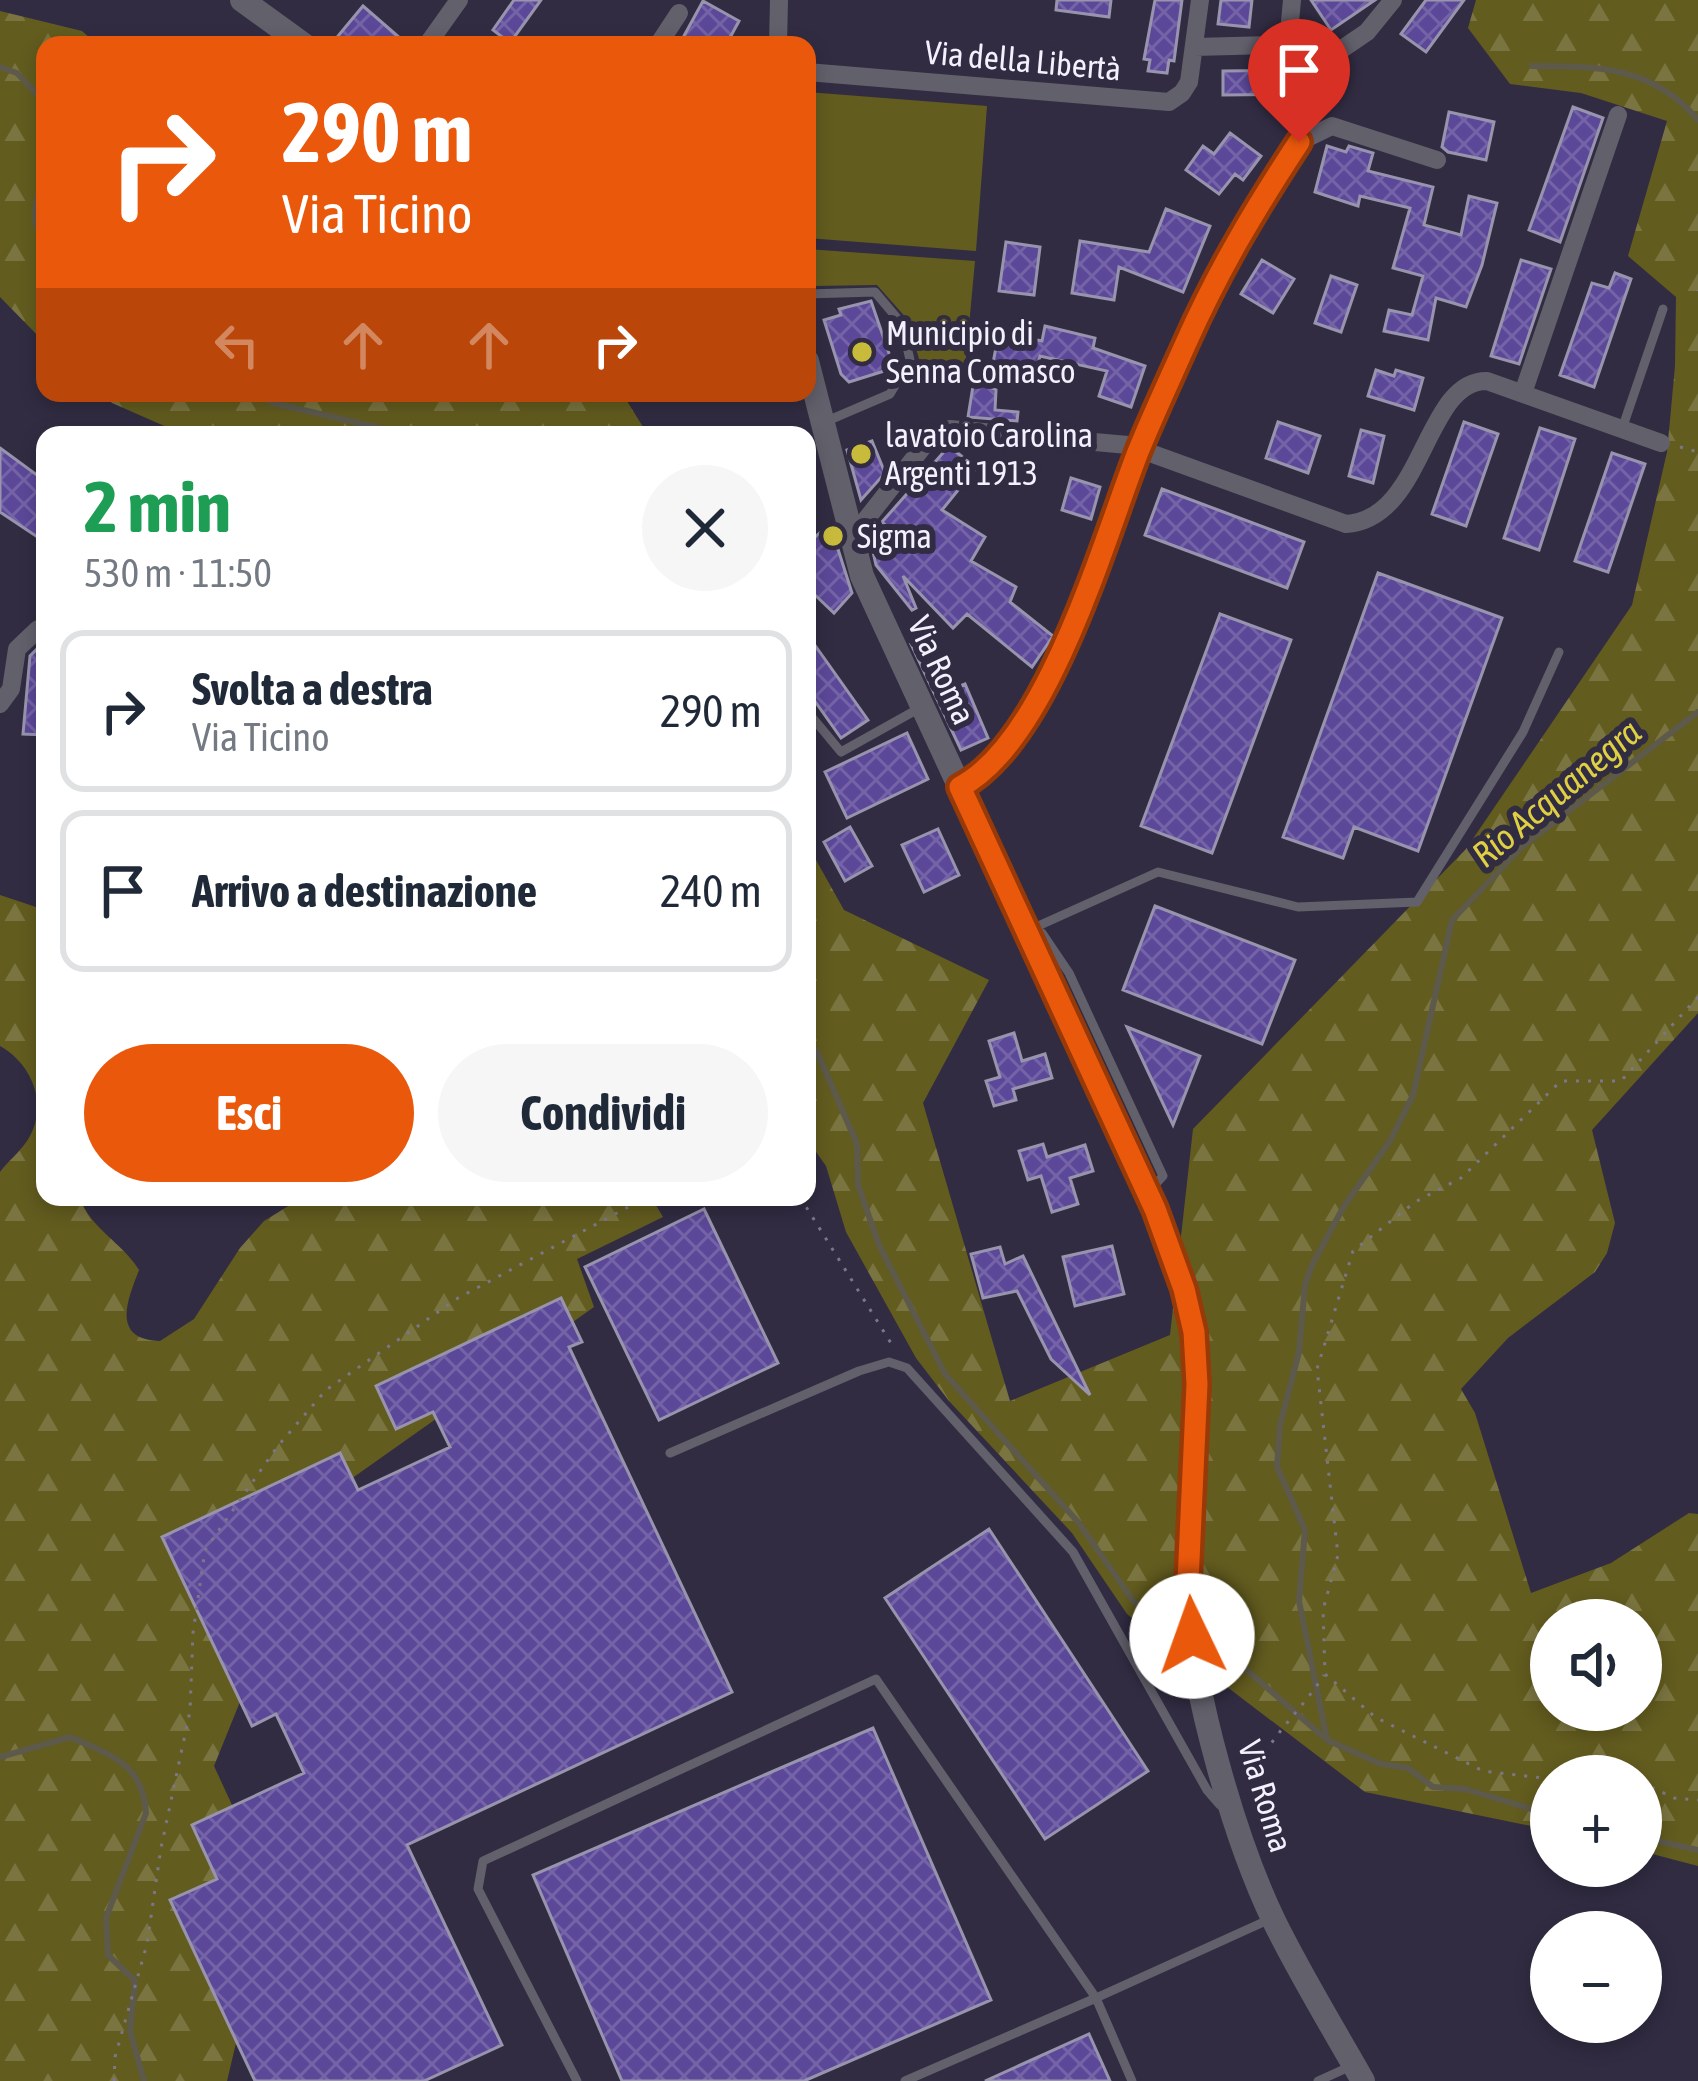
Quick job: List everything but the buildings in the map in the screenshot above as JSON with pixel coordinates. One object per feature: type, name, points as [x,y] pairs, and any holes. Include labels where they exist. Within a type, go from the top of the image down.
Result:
[{"type":"street","points":[[242,0],[292,36]]},
{"type":"street","points":[[433,36],[459,0]]},
{"type":"street","points":[[778,36],[779,0]]},
{"type":"street","name":"Via della Libertà","points":[[816,72],[1161,104],[1174,100],[1185,88],[1201,0]]},
{"type":"street","points":[[1288,44],[1292,0]]},
{"type":"street","points":[[1194,47],[1288,44],[1342,49],[1367,32],[1393,0]]},
{"type":"street","points":[[664,36],[679,13]]},
{"type":"street","points":[[1523,393],[1618,116]]},
{"type":"street","points":[[960,787],[989,768],[1048,680],[1079,613],[1140,448],[1237,236],[1299,142],[1332,126],[1437,160]]},
{"type":"street","points":[[849,536],[926,443],[950,429],[1140,448],[1346,524],[1359,523],[1396,499],[1456,394],[1475,381],[1661,442]]},
{"type":"street","name":"Via Roma","points":[[816,398],[862,576],[1147,1192],[1184,1289],[1194,1332],[1197,1384],[1187,1604],[1202,1700],[1239,1827],[1273,1918],[1358,2073]]},
{"type":"street","points":[[0,704],[11,689],[17,650],[36,630]]},
{"type":"lane","points":[[816,294],[875,292],[902,324],[910,360],[890,394],[822,423]]},
{"type":"lane","points":[[1622,429],[1664,309]]},
{"type":"lane","points":[[1027,931],[1158,872],[1298,908],[1418,902],[1523,732],[1559,652]]},
{"type":"lane","points":[[816,721],[841,752],[922,706]]},
{"type":"lane","points":[[670,1454],[860,1371],[889,1362],[907,1368],[1073,1552],[1207,1790],[1239,1827]]},
{"type":"lane","points":[[578,2081],[478,1889],[483,1861],[876,1678],[1096,1998],[1132,2081]]},
{"type":"lane","points":[[905,2081],[1273,1918]]},
{"type":"lane","points":[[1318,2081],[1358,2073]]},
{"type":"path","points":[[1251,1783],[1257,1760],[1325,1674],[1323,1610],[1338,1555],[1317,1369],[1353,1251],[1414,1202],[1461,1178],[1561,1081],[1621,1081],[1698,997]]},
{"type":"path","points":[[114,2081],[146,1944],[190,1711],[193,1633],[205,1550],[277,1447],[326,1390],[458,1298],[630,1206]]},
{"type":"path","points":[[806,1206],[907,1368]]},
{"type":"path","points":[[1325,1674],[1375,1718],[1483,1771],[1530,1777]]},
{"type":"path","points":[[1662,1792],[1698,1800]]},
{"type":"green space","points":[[1476,0],[1698,0],[1698,1013],[1592,1130],[1615,1223],[1607,1253],[1595,1272],[1508,1338],[1461,1389],[1475,1413],[1531,1593],[1611,1563],[1689,1513],[1698,1514],[1698,1866],[1662,1857],[1662,1755],[1530,1755],[1530,1826],[1365,1792],[1218,1680],[1193,1671],[1127,1614],[1072,1533],[949,1401],[916,1358],[846,1232],[826,1166],[816,1152],[816,860],[844,910],[989,980],[923,1103],[1010,1401],[1170,1335],[1193,1129],[1466,849],[1632,605],[1667,452],[1676,297],[1628,256],[1667,121],[1581,93],[1510,84],[1468,28]]},
{"type":"green space","points":[[0,11],[88,36],[36,36],[36,334],[0,297]]},
{"type":"green space","points":[[816,93],[987,106],[976,251],[816,239]]},
{"type":"green space","points":[[816,250],[975,261],[965,369],[919,359],[908,320],[877,285],[816,286]]},
{"type":"green space","points":[[628,402],[642,426],[164,426],[112,403]]},
{"type":"green space","points":[[0,895],[36,907],[36,1097],[22,1064],[0,1046]]},
{"type":"green space","points":[[36,1119],[36,1206],[83,1206],[139,1270],[127,1316],[134,1333],[145,1339],[160,1341],[194,1319],[240,1248],[264,1221],[288,1206],[656,1206],[663,1217],[577,1259],[594,1307],[245,1554],[250,1677],[214,1766],[291,1933],[240,2026],[227,2081],[0,2081],[0,1172]]},
{"type":"waterway","name":"Rio Acquanegra","points":[[1532,66],[1601,69],[1643,79],[1681,102],[1698,120]]},
{"type":"waterway","name":"Rio Acquanegra","points":[[0,67],[17,73],[36,93]]},
{"type":"waterway","name":"Rio Acquanegra","points":[[36,207],[36,219]]},
{"type":"waterway","name":"Rio Acquanegra","points":[[272,402],[372,426]]},
{"type":"waterway","name":"Rio Acquanegra","points":[[1327,1740],[1299,1601],[1305,1530],[1277,1467],[1280,1425],[1299,1352],[1305,1285],[1312,1265],[1344,1206],[1390,1141],[1413,1095],[1452,920],[1523,846],[1698,712]]},
{"type":"waterway","name":"Rio Acquanegra","points":[[816,1051],[857,1144],[858,1185],[879,1245],[945,1374],[1078,1522],[1134,1602],[1160,1625]]},
{"type":"waterway","name":"Rio Acquanegra","points":[[1216,1643],[1327,1740],[1381,1764],[1408,1768],[1433,1787],[1465,1789],[1530,1809]]},
{"type":"waterway","points":[[0,1757],[70,1737],[122,1763],[144,1796],[146,1813],[106,1918],[108,1955],[135,1981],[130,2031],[144,2081]]},
{"type":"waterway","name":"Rio Acquanegra","points":[[1662,1842],[1698,1850]]},
{"type":"place","name":"Municipio di Senna Comasco","points":[[862,352]]},
{"type":"place","name":"lavatoio Carolina Argenti 1913","points":[[861,454]]},
{"type":"place","name":"Sigma","points":[[833,536]]},
{"type":"route","points":[[1192,1636],[1187,1604],[1197,1384],[1194,1332],[1184,1289],[1155,1209],[960,787],[989,768],[1004,750],[1048,680],[1190,336],[1237,236],[1299,142]]}]
